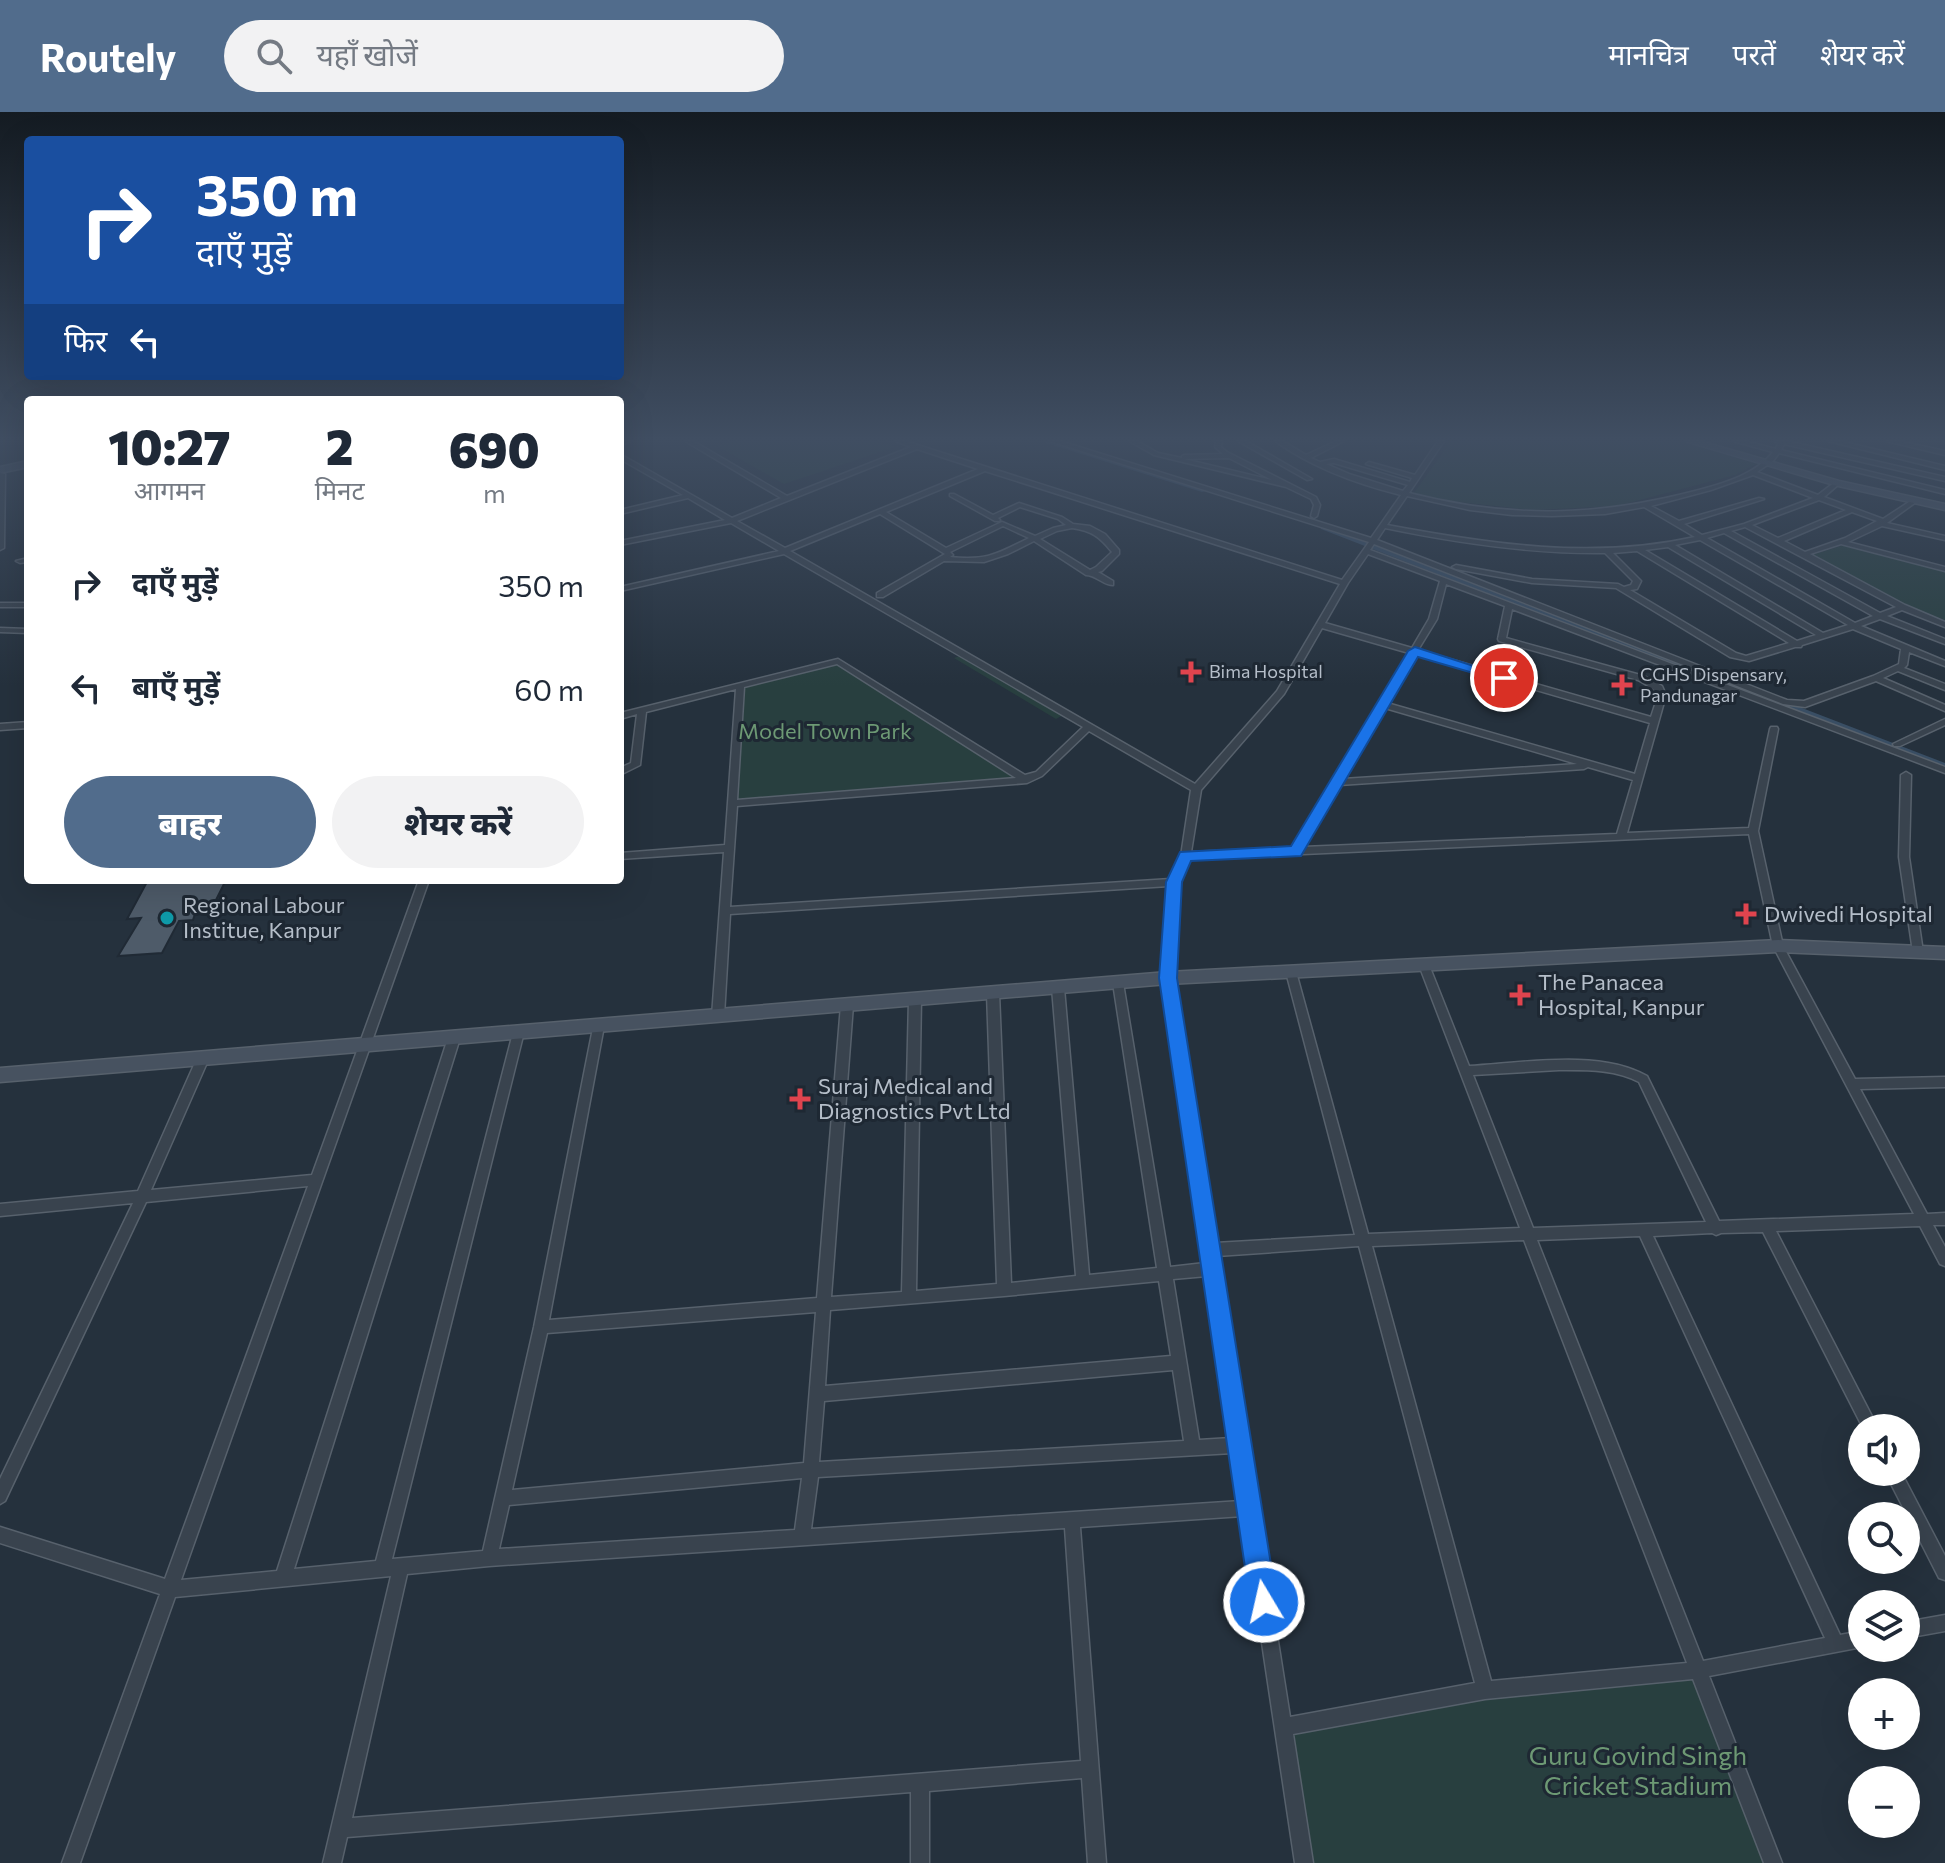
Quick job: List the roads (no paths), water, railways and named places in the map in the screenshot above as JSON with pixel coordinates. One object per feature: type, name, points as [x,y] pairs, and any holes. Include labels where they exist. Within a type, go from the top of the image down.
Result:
[{"type":"street","points":[[0,523],[0,548]]},
{"type":"street","points":[[624,542],[721,523]]},
{"type":"street","points":[[733,523],[1196,789]]},
{"type":"street","points":[[624,588],[783,552],[855,523]]},
{"type":"street","points":[[897,523],[946,555],[983,560],[1078,524],[1109,540],[1116,552],[1092,572]]},
{"type":"street","points":[[880,595],[993,523]]},
{"type":"street","points":[[1001,523],[1110,583]]},
{"type":"street","points":[[1153,523],[1344,583]]},
{"type":"street","points":[[1303,523],[1371,545],[1495,575],[1623,589],[1634,587],[1637,581],[1607,551]]},
{"type":"street","points":[[1304,1863],[1168,978],[1174,882],[1186,856],[1196,789],[1281,692],[1344,583],[1386,523]]},
{"type":"street","points":[[1677,524],[1681,523]]},
{"type":"street","points":[[1384,526],[1499,544],[1607,551],[1668,544],[1752,523]]},
{"type":"street","points":[[1778,541],[1821,523]]},
{"type":"street","points":[[1804,554],[1841,542],[1879,523]]},
{"type":"street","points":[[1883,523],[1945,538]]},
{"type":"street","points":[[1677,524],[1854,626],[1945,664]]},
{"type":"street","points":[[1746,525],[1902,607],[1945,625]]},
{"type":"street","points":[[1725,531],[1880,616],[1945,642]]},
{"type":"street","points":[[1841,542],[1945,569]]},
{"type":"street","points":[[1668,544],[1823,636]]},
{"type":"street","points":[[1371,545],[1444,579],[1945,770]]},
{"type":"street","points":[[1638,549],[1798,645]]},
{"type":"street","points":[[1423,559],[1945,763]]},
{"type":"street","points":[[1295,852],[1433,619],[1444,579]]},
{"type":"street","points":[[1623,589],[1740,658],[1755,659],[1902,607]]},
{"type":"street","points":[[1509,604],[1502,639],[1651,682],[1662,695],[1621,837]]},
{"type":"street","points":[[0,605],[24,605]]},
{"type":"street","points":[[1322,625],[1654,721]]},
{"type":"street","points":[[0,630],[24,631]]},
{"type":"street","points":[[1786,702],[1805,704],[1876,678],[1903,665],[1905,649]]},
{"type":"street","points":[[624,715],[838,661],[1028,780]]},
{"type":"street","points":[[1898,668],[1945,687]]},
{"type":"street","points":[[1876,678],[1945,708]]},
{"type":"street","points":[[718,1016],[740,686]]},
{"type":"street","points":[[1384,705],[1638,778]]},
{"type":"street","points":[[624,770],[635,765],[642,710]]},
{"type":"street","points":[[1897,744],[1945,722]]},
{"type":"street","points":[[0,727],[24,725]]},
{"type":"street","points":[[733,803],[1028,780],[1047,767],[1088,727]]},
{"type":"street","points":[[1774,729],[1753,831],[1778,946],[1945,1260]]},
{"type":"street","points":[[1337,782],[1595,766]]},
{"type":"street","points":[[1906,775],[1904,857],[1918,952]]},
{"type":"street","points":[[1186,856],[1753,831]]},
{"type":"street","points":[[624,856],[730,848]]},
{"type":"street","points":[[725,911],[1174,882]]},
{"type":"street","points":[[71,1863],[423,884]]},
{"type":"street","points":[[0,1075],[1168,978],[1778,946],[1945,953]]},
{"type":"street","points":[[1424,965],[1773,1863]]},
{"type":"street","points":[[1291,972],[1485,1690]]},
{"type":"street","points":[[1118,983],[1193,1448]]},
{"type":"street","points":[[1058,988],[1083,1282]]},
{"type":"street","points":[[993,993],[1004,1290]]},
{"type":"street","points":[[909,1297],[915,999]]},
{"type":"street","points":[[802,1537],[811,1470],[847,1005]]},
{"type":"street","points":[[489,1558],[541,1327],[598,1026]]},
{"type":"street","points":[[382,1568],[518,1032]]},
{"type":"street","points":[[283,1578],[454,1038]]},
{"type":"street","points":[[0,1496],[142,1197],[203,1058]]},
{"type":"street","points":[[1466,1071],[1610,1065],[1638,1073],[1716,1229]]},
{"type":"street","points":[[1851,1084],[1945,1082]]},
{"type":"street","points":[[1,1212],[315,1180]]},
{"type":"street","points":[[1209,1250],[1365,1240],[1945,1219]]},
{"type":"street","points":[[1767,1227],[1864,1414]]},
{"type":"street","points":[[1644,1231],[1836,1644]]},
{"type":"street","points":[[541,1327],[1004,1290],[1212,1269]]},
{"type":"street","points":[[817,1394],[1180,1362]]},
{"type":"street","points":[[504,1498],[811,1470],[1240,1445]]},
{"type":"street","points":[[1900,1486],[1945,1572]]},
{"type":"street","points":[[0,1535],[170,1589],[489,1558],[1249,1508]]},
{"type":"street","points":[[1072,1520],[1097,1863]]},
{"type":"street","points":[[332,1863],[401,1566]]},
{"type":"street","points":[[1920,1627],[1945,1623]]},
{"type":"street","points":[[1283,1727],[1485,1690],[1698,1670],[1848,1642]]},
{"type":"street","points":[[340,1828],[1090,1769]]},
{"type":"street","points":[[920,1783],[920,1863]]},
{"type":"waterway","points":[[1324,527],[1945,767]]},
{"type":"place","name":"Bima Hospital","points":[[1191,672]]},
{"type":"place","name":"CGHS Dispensary, Pandunagar","points":[[1622,685]]},
{"type":"place","name":"Dwivedi Hospital","points":[[1746,914]]},
{"type":"place","name":"Regional Labour Institue, Kanpur","points":[[167,918]]},
{"type":"place","name":"The Panacea Hospital, Kanpur","points":[[1520,995]]},
{"type":"place","name":"Suraj Medical and Diagnostics Pvt Ltd","points":[[800,1099]]},
{"type":"park label","name":"Model Town Park","points":[[825,731]]},
{"type":"park label","name":"Guru Govind Singh Cricket Stadium","points":[[1638,1771]]}]
